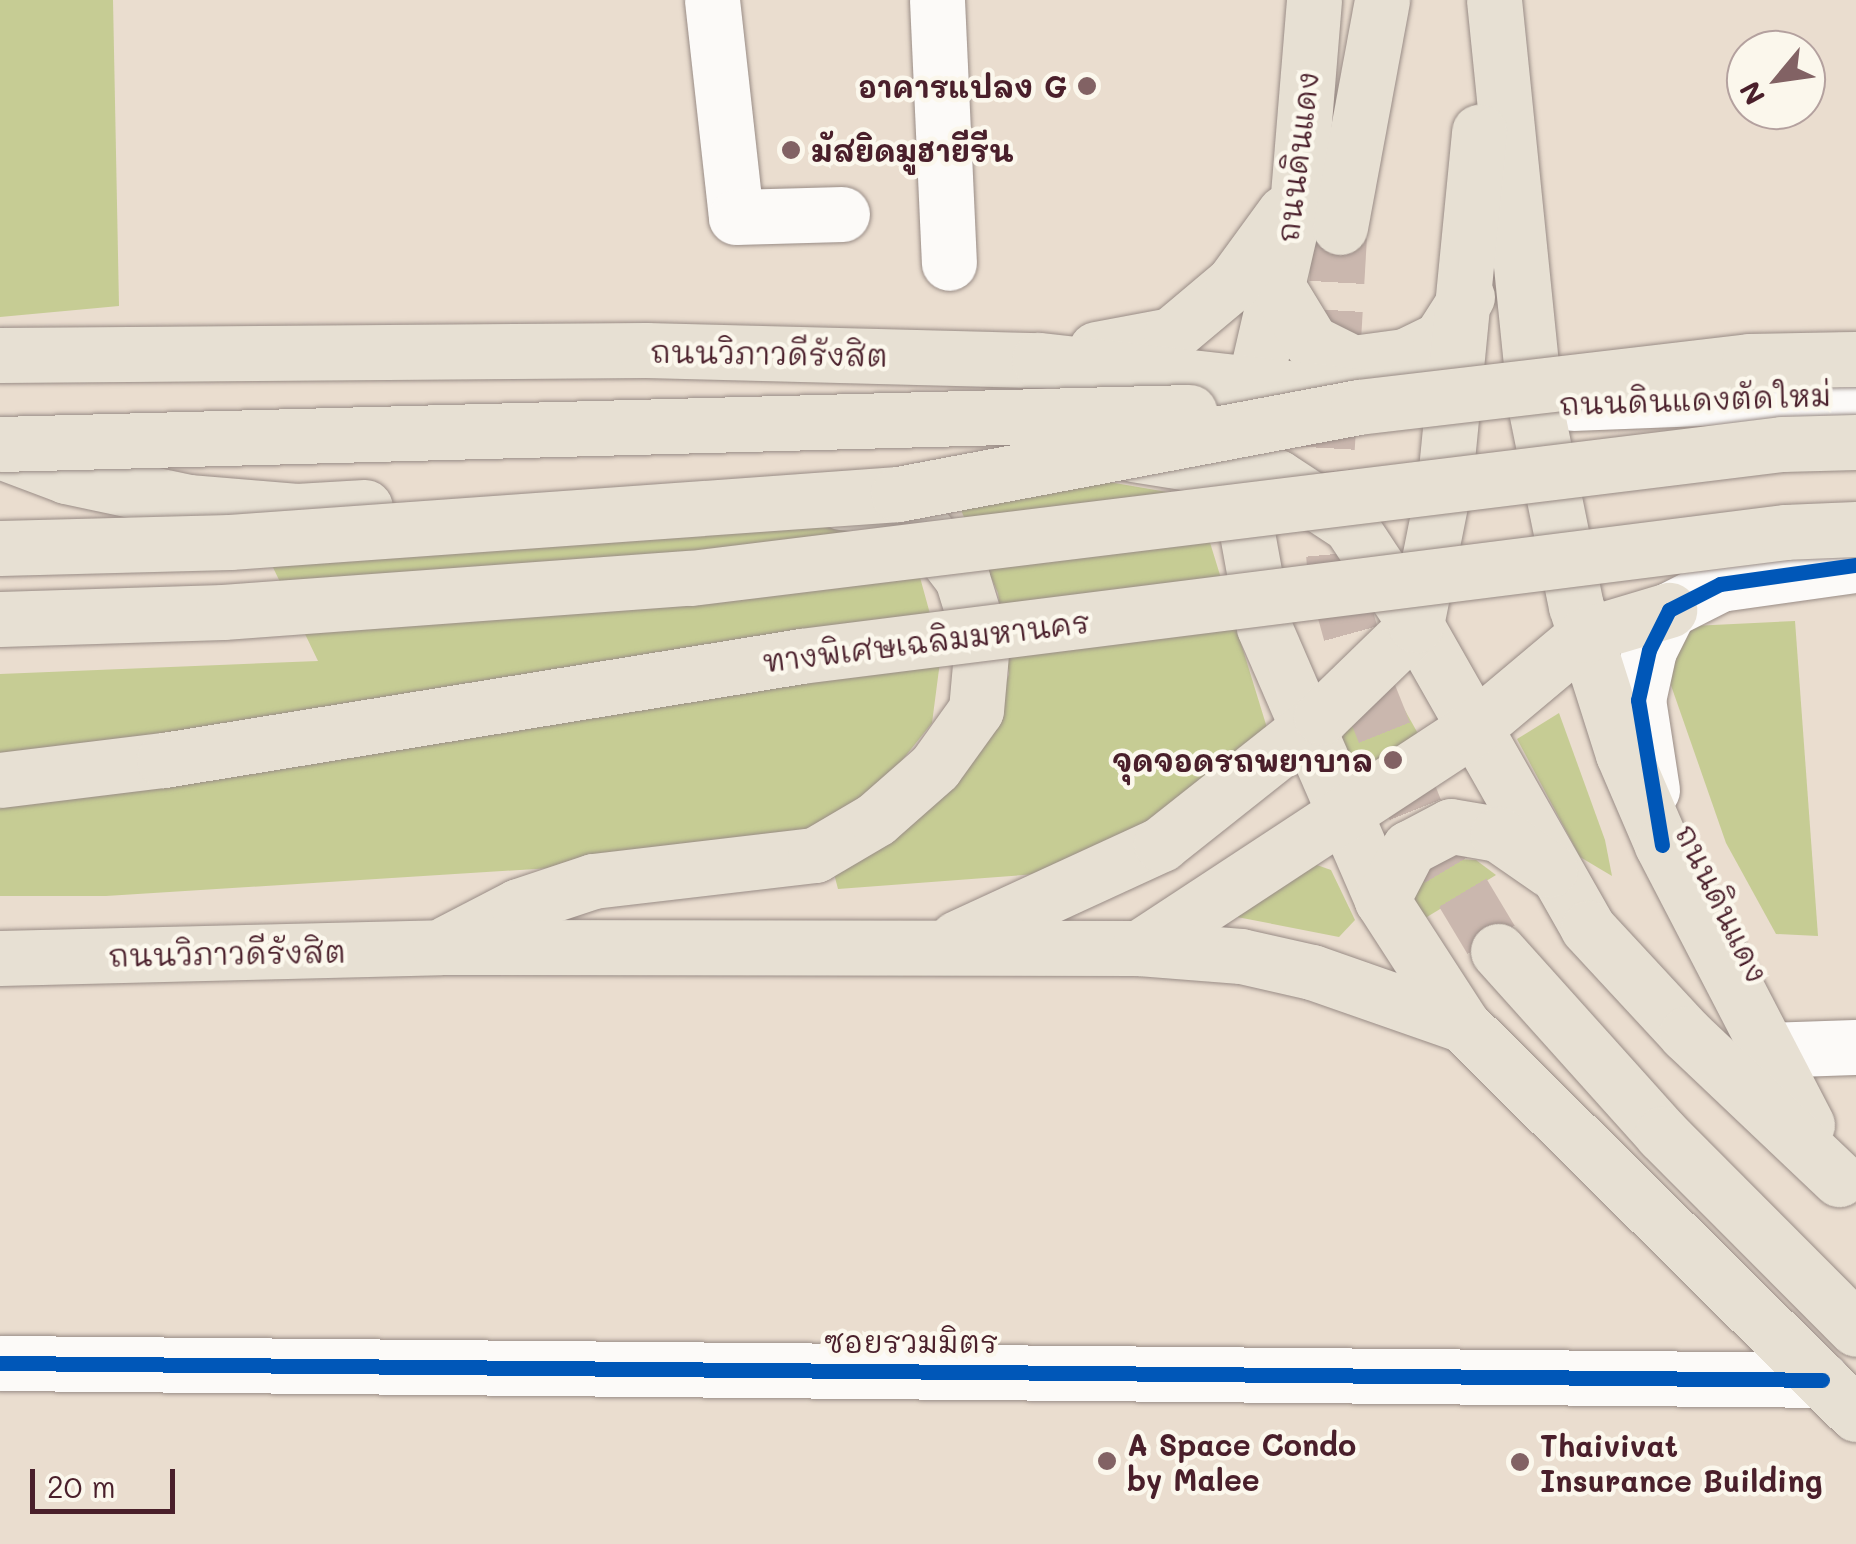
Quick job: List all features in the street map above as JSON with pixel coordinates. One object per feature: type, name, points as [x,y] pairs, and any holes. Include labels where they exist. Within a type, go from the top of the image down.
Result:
[{"type":"main road","name":"ถนนดินแดง","points":[[1314,0],[1298,195],[1235,466],[1264,627],[1382,900],[1462,1025],[1839,1397]]},
{"type":"main road","name":"ถนนดินแดง","points":[[1340,227],[1382,0]]},
{"type":"main road","name":"ถนนดินแดง","points":[[1491,0],[1534,405],[1584,635],[1662,845],[1764,1050],[1847,1187]]},
{"type":"main road","points":[[945,944],[1161,844],[1308,728],[1416,626],[1454,408],[1468,297],[1491,0]]},
{"type":"main road","points":[[1040,360],[1172,335],[1232,282],[1298,195]]},
{"type":"main road","points":[[1277,286],[1311,342],[1353,363],[1405,356],[1440,338],[1468,297]]},
{"type":"main road","name":"ถนนวิภาวดีรังสิต","points":[[0,355],[646,350],[1040,360],[1454,408],[1534,405]]},
{"type":"main road","points":[[0,548],[230,542],[898,494],[1358,407],[1750,362],[1856,358]]},
{"type":"main road","points":[[0,447],[1358,407]]},
{"type":"main road","points":[[0,619],[223,612],[690,578],[1762,446],[1856,442]]},
{"type":"main road","points":[[0,447],[66,476],[188,502],[297,511],[677,488],[1102,450],[1235,466],[1289,484],[1350,525],[1416,626],[1550,870],[1588,928],[1638,986],[1847,1187]]},
{"type":"main road","points":[[440,947],[518,906],[594,881],[815,855],[876,819],[935,767],[976,710],[982,643],[962,578],[920,524],[874,505],[677,488]]},
{"type":"main road","name":"ทางพิเศษเฉลิมมหานคร","points":[[0,780],[164,760],[802,656],[1786,532],[1856,529]]},
{"type":"main road","points":[[1139,948],[1473,730],[1584,635],[1669,610]]},
{"type":"main road","points":[[1382,900],[1409,848],[1450,826],[1498,834],[1550,870]]},
{"type":"main road","name":"ถนนวิภาวดีรังสิต","points":[[0,958],[440,947],[945,944],[1139,948],[1241,956],[1312,972],[1462,1025]]},
{"type":"main road","points":[[1498,951],[1662,1134],[1856,1330]]},
{"type":"street","points":[[712,0],[736,217],[842,214]]},
{"type":"street","points":[[937,0],[949,262]]},
{"type":"street","points":[[1790,396],[1856,358]]},
{"type":"street","name":"ถนนดินแดงตัดใหม่","points":[[1534,405],[1856,392]]},
{"type":"street","points":[[1662,845],[1638,700],[1648,650],[1669,610],[1720,584],[1856,565]]},
{"type":"street","points":[[1764,1050],[1856,1047]]},
{"type":"street","name":"ซอยรวมมิตร","points":[[0,1363],[1839,1397]]},
{"type":"green space","points":[[0,0],[113,0],[119,306],[0,317]]},
{"type":"green space","points":[[1086,478],[1196,497],[1268,731],[1147,836],[1063,872],[838,889],[832,866],[991,727],[1009,674],[998,593],[960,508]]},
{"type":"green space","points":[[831,516],[918,570],[941,654],[932,723],[863,809],[786,842],[583,866],[106,896],[0,896],[0,674],[318,661],[255,530]]},
{"type":"green space","points":[[1795,621],[1818,936],[1776,934],[1726,843],[1651,628]]},
{"type":"green space","points":[[1383,671],[1421,739],[1350,783],[1335,735]]},
{"type":"green space","points":[[1559,713],[1605,840],[1612,876],[1580,857],[1517,739]]},
{"type":"green space","points":[[1456,859],[1476,860],[1496,875],[1422,920],[1412,902],[1419,879],[1432,866]]},
{"type":"green space","points":[[1314,864],[1331,870],[1355,920],[1339,937],[1237,917],[1250,901]]},
{"type":"tunnel","points":[[1340,227],[1326,471],[1336,580],[1364,681],[1420,821],[1498,951]]},
{"type":"cycle path","points":[[1662,845],[1638,700],[1649,650],[1669,610],[1720,584],[1856,565]]},
{"type":"cycle path","points":[[0,1363],[1822,1380]]},
{"type":"place","name":"อาคารแปลง G","points":[[1087,86]]},
{"type":"place","name":"มัสยิดมูฮายีรีน","points":[[791,150]]},
{"type":"place","name":"จุดจอดรถพยาบาล","points":[[1393,760]]},
{"type":"place","name":"A Space Condo by Malee","points":[[1107,1461]]},
{"type":"place","name":"Thaivivat Insurance Building","points":[[1520,1462]]}]
